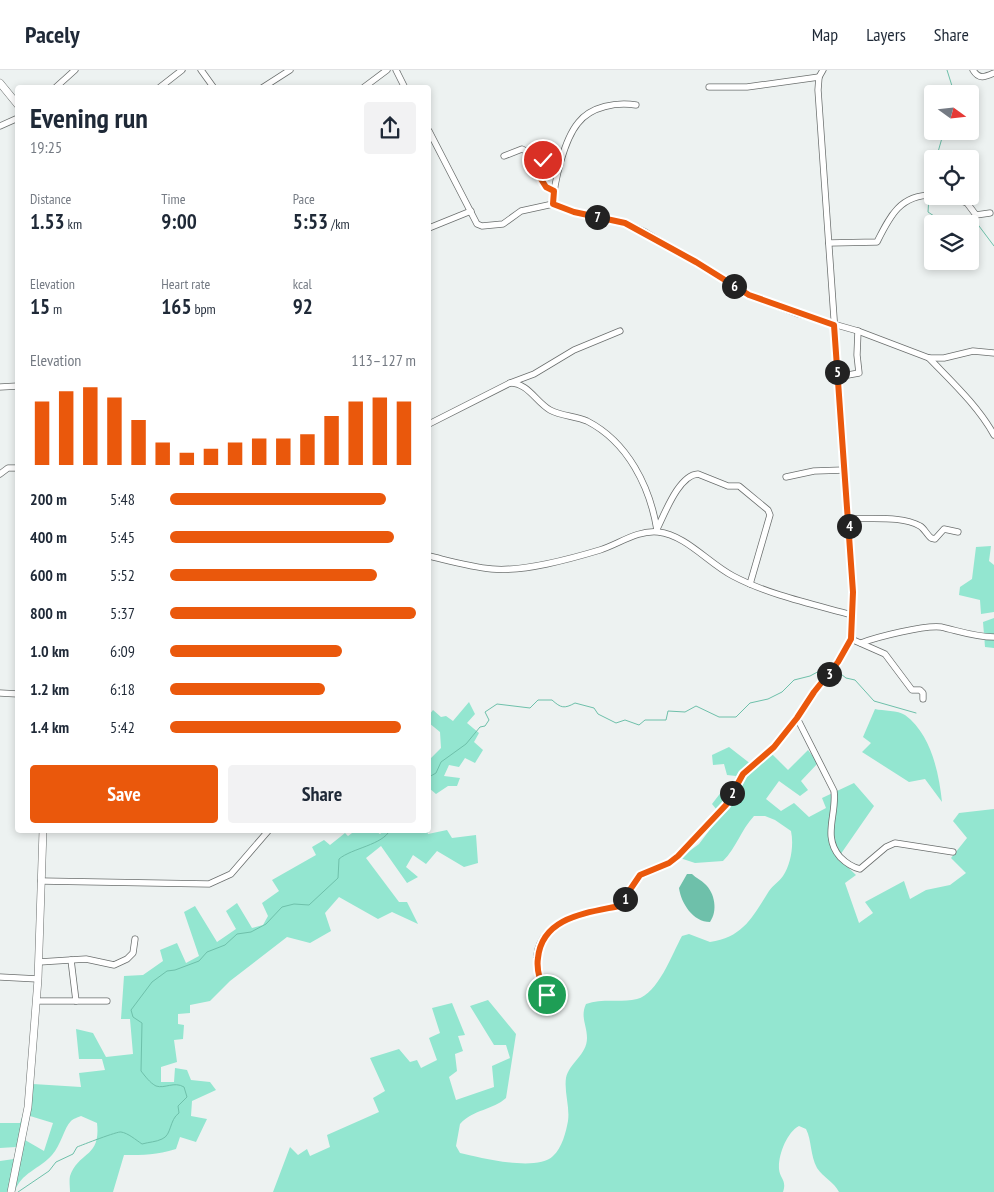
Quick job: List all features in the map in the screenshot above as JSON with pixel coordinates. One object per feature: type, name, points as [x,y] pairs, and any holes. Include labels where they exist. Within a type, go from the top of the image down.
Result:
[{"type":"main road","points":[[0,83],[15,101]]},
{"type":"main road","points":[[11,1192],[28,1108],[39,962],[43,833]]},
{"type":"street","points":[[58,85],[75,70]]},
{"type":"street","points":[[162,85],[182,70]]},
{"type":"street","points":[[201,70],[212,85]]},
{"type":"street","points":[[267,85],[290,70]]},
{"type":"street","points":[[367,85],[388,70]]},
{"type":"street","points":[[396,70],[404,85]]},
{"type":"street","points":[[550,1002],[543,988],[537,965],[539,948],[548,930],[560,922],[579,915],[619,906],[640,875],[669,863],[678,856],[726,805],[743,774],[774,747],[838,662],[851,639],[853,592],[818,90],[819,77],[823,70]]},
{"type":"street","points":[[973,70],[977,76],[983,78],[994,73]]},
{"type":"street","points":[[710,87],[747,87],[819,77]]},
{"type":"street","points":[[553,204],[554,191],[565,151],[579,122],[591,113],[612,104],[636,105]]},
{"type":"street","points":[[0,126],[15,119]]},
{"type":"street","points":[[431,135],[477,224],[482,226],[503,224],[521,211],[553,204],[574,212],[625,223],[696,262],[749,295],[834,325],[858,331],[929,358],[944,358],[973,351],[994,353]]},
{"type":"street","points":[[504,156],[522,149],[545,161],[541,179],[546,187],[554,191]]},
{"type":"street","points":[[829,243],[877,242],[890,217],[905,202],[914,196],[924,195]]},
{"type":"street","points":[[968,205],[976,215],[990,213]]},
{"type":"street","points":[[431,227],[471,211]]},
{"type":"street","points":[[431,423],[510,383],[534,374],[574,350],[620,331]]},
{"type":"street","points":[[837,377],[860,373],[857,355],[858,331]]},
{"type":"street","points":[[929,358],[970,401],[986,421],[994,436]]},
{"type":"street","points":[[510,383],[525,388],[549,409],[577,417],[612,438],[623,450],[642,479],[654,511],[658,531]]},
{"type":"street","points":[[0,387],[15,386]]},
{"type":"street","points":[[0,474],[8,468],[15,468]]},
{"type":"street","points":[[786,477],[814,471],[844,470]]},
{"type":"street","points":[[658,531],[682,482],[694,474],[728,486],[739,486],[768,510],[770,515],[750,584]]},
{"type":"street","points":[[848,518],[891,519],[907,522],[922,527],[931,538],[935,539],[944,529],[958,532]]},
{"type":"street","points":[[431,556],[475,566],[505,569],[555,562],[601,550],[646,532],[658,531],[678,540],[731,575],[750,584],[852,615]]},
{"type":"street","points":[[861,643],[877,637],[938,627],[976,637],[994,637]]},
{"type":"street","points":[[851,639],[884,654],[912,690],[920,690],[923,694],[923,700]]},
{"type":"street","points":[[0,693],[15,694]]},
{"type":"street","points":[[797,718],[834,791],[835,801],[830,825],[830,839],[836,853],[846,864],[860,869],[886,847],[895,843],[953,852]]},
{"type":"street","points":[[41,881],[209,884],[231,874],[266,833]]},
{"type":"street","points":[[39,962],[86,959],[109,964],[120,964],[133,953],[135,939]]},
{"type":"street","points":[[71,960],[76,1001]]},
{"type":"street","points":[[0,977],[38,979]]},
{"type":"street","points":[[36,1001],[107,1001]]},
{"type":"shaded area","points":[[991,546],[989,561],[994,565],[994,612],[981,614],[980,600],[959,595],[960,587],[972,579],[976,547]]},
{"type":"shaded area","points":[[994,618],[994,648],[985,647],[983,622]]},
{"type":"shaded area","points":[[469,702],[475,714],[467,723],[479,733],[474,742],[483,750],[475,763],[465,758],[459,767],[449,765],[444,776],[460,778],[457,786],[448,786],[436,794],[431,790],[431,758],[441,748],[440,732],[431,725],[431,712],[433,710],[441,717],[446,716],[453,721]]},
{"type":"shaded area","points":[[875,709],[902,713],[914,723],[927,743],[932,755],[939,779],[942,802],[925,779],[909,782],[862,752],[871,743],[863,737]]},
{"type":"shaded area","points":[[729,747],[756,768],[769,751],[788,770],[808,750],[818,763],[801,781],[808,790],[800,796],[779,781],[766,799],[781,811],[794,803],[809,817],[826,808],[822,798],[854,783],[874,806],[838,858],[856,875],[845,883],[859,923],[873,913],[865,902],[904,881],[910,899],[926,890],[950,885],[966,873],[951,858],[967,838],[953,821],[959,813],[994,809],[994,1192],[839,1192],[817,1168],[806,1129],[799,1126],[787,1139],[780,1157],[779,1169],[784,1182],[783,1192],[273,1192],[290,1147],[298,1155],[307,1149],[310,1156],[330,1147],[327,1135],[379,1112],[373,1098],[385,1091],[370,1058],[399,1049],[410,1062],[417,1060],[421,1068],[437,1060],[429,1038],[440,1033],[432,1008],[452,1003],[465,1035],[458,1036],[463,1051],[455,1054],[457,1071],[449,1077],[456,1100],[494,1087],[492,1066],[510,1058],[506,1045],[494,1045],[470,1006],[488,1000],[516,1034],[506,1098],[471,1115],[460,1124],[456,1146],[460,1153],[522,1163],[545,1161],[553,1156],[565,1135],[568,1121],[566,1078],[586,1044],[587,1033],[584,1009],[586,1004],[598,1001],[631,1000],[645,996],[658,982],[682,936],[689,934],[710,942],[722,939],[739,930],[752,917],[786,871],[791,854],[791,831],[775,820],[765,816],[754,816],[723,861],[695,863],[680,858],[699,844],[721,815],[712,804],[722,791],[730,791],[736,776],[727,775],[724,764],[713,765],[712,755]]},
{"type":"shaded area","points":[[447,830],[452,838],[476,835],[478,863],[464,867],[437,851],[426,864],[413,855],[406,867],[418,877],[407,883],[381,846],[366,858],[399,902],[407,902],[418,924],[392,912],[378,919],[339,897],[325,913],[331,931],[310,943],[287,937],[230,981],[210,1001],[190,1005],[190,1013],[178,1014],[178,1024],[184,1025],[183,1039],[174,1040],[177,1062],[161,1067],[161,1082],[174,1082],[175,1068],[187,1070],[191,1080],[210,1082],[216,1090],[192,1101],[191,1116],[207,1119],[196,1142],[180,1137],[176,1149],[150,1154],[124,1155],[113,1192],[70,1192],[70,1176],[74,1168],[93,1149],[96,1143],[97,1123],[81,1116],[71,1121],[52,1155],[21,1180],[15,1192],[0,1192],[0,1161],[14,1159],[16,1147],[0,1148],[0,1123],[20,1123],[33,1084],[81,1087],[79,1073],[105,1070],[102,1059],[79,1059],[76,1029],[93,1033],[106,1057],[133,1054],[130,1019],[121,1019],[124,976],[143,975],[163,961],[160,950],[177,943],[186,963],[199,956],[184,912],[195,906],[217,942],[236,929],[226,911],[237,903],[252,928],[263,925],[268,916],[262,903],[279,891],[272,880],[316,855],[312,847],[324,840],[330,845],[345,833],[348,836],[352,833],[428,834]],"holes":[[[30,1116],[53,1123],[44,1151],[25,1140]]]},
{"type":"shaded area","points":[[687,874],[692,874],[702,881],[711,892],[715,908],[710,922],[698,919],[689,911],[682,900],[679,888]]},
{"type":"waterway","points":[[947,70],[952,85]]},
{"type":"waterway","points":[[939,150],[941,140]]},
{"type":"waterway","points":[[928,205],[928,212],[932,215]]},
{"type":"waterway","points":[[979,226],[994,246]]},
{"type":"waterway","points":[[431,776],[436,773],[441,762],[466,744],[480,727],[485,726],[489,720],[485,712],[497,704],[530,708],[538,700],[552,700],[563,707],[575,703],[594,708],[598,714],[616,723],[625,720],[639,725],[645,720],[666,720],[668,711],[685,712],[696,706],[719,717],[736,717],[750,703],[768,699],[782,692],[794,680],[810,676],[825,668],[831,668]]},
{"type":"waterway","points":[[837,671],[846,678],[855,680],[874,701],[916,713]]},
{"type":"waterway","points":[[18,1192],[49,1171],[56,1162],[73,1154],[77,1147],[92,1141],[121,1132],[142,1144],[165,1137],[179,1113],[178,1106],[187,1097],[184,1087],[180,1085],[156,1086],[141,1071],[142,1023],[133,1017],[131,1010],[152,982],[167,971],[199,961],[207,952],[225,945],[237,934],[251,932],[266,924],[282,907],[294,904],[309,905],[338,878],[339,859],[374,843],[388,833]]},
{"type":"route","points":[[543,160],[546,162],[541,179],[548,189],[554,191],[553,204],[574,212],[625,223],[645,232],[749,295],[798,314],[834,325],[853,592],[851,639],[838,662],[774,747],[756,765],[743,774],[726,805],[694,842],[669,863],[640,875],[625,901],[619,906],[579,915],[560,922],[548,930],[539,948],[537,965],[543,988],[547,995]]}]
